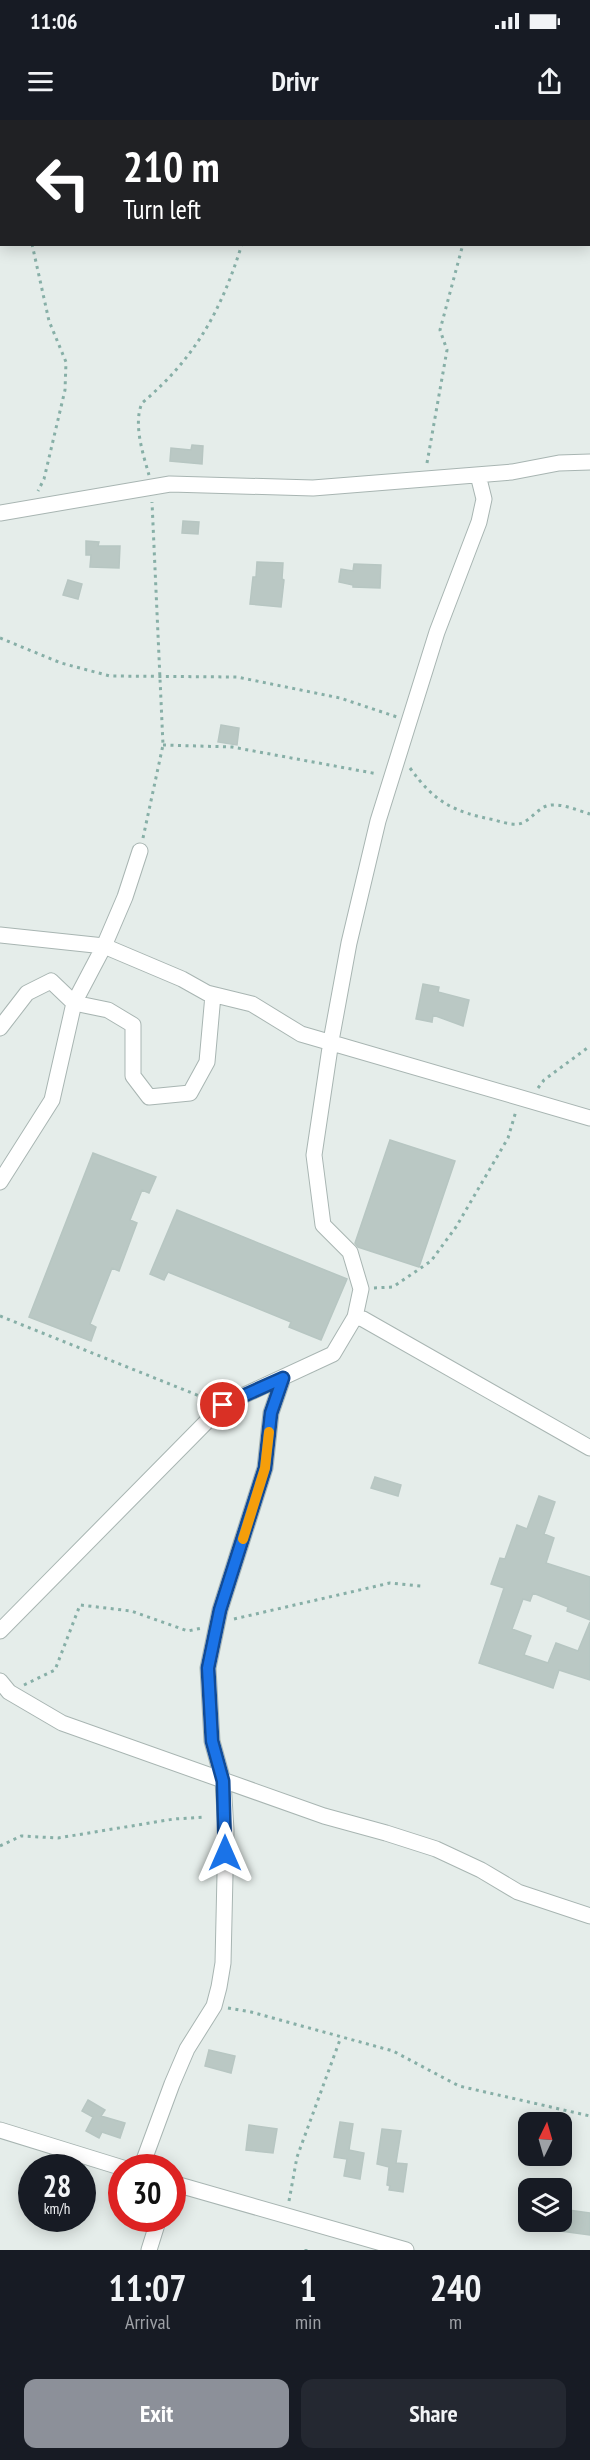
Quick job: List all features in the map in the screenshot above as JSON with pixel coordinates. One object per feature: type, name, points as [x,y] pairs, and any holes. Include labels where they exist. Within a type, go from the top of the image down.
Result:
[{"type":"street","points":[[0,513],[170,484],[313,488],[512,472],[559,463],[590,462]]},
{"type":"street","points":[[0,1631],[223,1405],[333,1354],[355,1317],[361,1289],[350,1252],[323,1225],[314,1155],[331,1041],[367,859],[437,632],[480,522],[484,499],[478,475]]},
{"type":"street","points":[[0,1182],[52,1100],[74,1004],[104,946],[125,897],[140,851]]},
{"type":"street","points":[[0,935],[104,946],[213,994],[252,1004],[301,1034],[590,1118]]},
{"type":"street","points":[[0,1028],[27,993],[51,981],[74,1004],[108,1011],[133,1025],[132,1076],[149,1097],[190,1093],[207,1062],[213,994]]},
{"type":"street","points":[[355,1317],[363,1319],[590,1448]]},
{"type":"street","points":[[147,2154],[188,2049],[214,2006],[219,1987],[223,1952],[226,1830],[223,1781],[212,1741],[208,1668],[220,1610],[265,1468],[271,1413],[283,1378]]},
{"type":"street","points":[[5,1686],[62,1723],[324,1816],[436,1849],[481,1870],[518,1892],[590,1916]]},
{"type":"street","points":[[0,2130],[108,2163]]},
{"type":"street","points":[[186,2187],[287,2218],[406,2250]]},
{"type":"street","points":[[149,2250],[155,2232]]},
{"type":"path","points":[[27,508],[44,479],[65,390],[66,362],[49,321],[32,246]]},
{"type":"path","points":[[140,851],[163,745],[152,486],[142,450],[139,410],[142,403],[178,368],[213,319],[223,299],[241,246]]},
{"type":"path","points":[[436,479],[426,469],[447,350],[440,330],[462,246]]},
{"type":"path","points":[[0,638],[61,663],[110,676],[237,677],[340,698],[410,720]]},
{"type":"path","points":[[163,745],[232,747],[392,777]]},
{"type":"path","points":[[400,755],[420,782],[442,804],[470,815],[517,825],[528,820],[543,806],[558,805],[590,814]]},
{"type":"path","points":[[361,1289],[393,1287],[431,1261],[456,1227],[508,1138],[524,1099],[544,1080],[590,1046]]},
{"type":"path","points":[[0,1316],[223,1405]]},
{"type":"path","points":[[226,1622],[246,1615],[390,1583],[421,1586]]},
{"type":"path","points":[[5,1686],[55,1670],[80,1605],[131,1611],[188,1631],[207,1627]]},
{"type":"path","points":[[0,1846],[21,1836],[58,1838],[174,1819],[205,1817]]},
{"type":"path","points":[[214,2006],[251,2012],[393,2051],[459,2086],[590,2116]]},
{"type":"path","points":[[287,2218],[297,2157],[341,2037]]},
{"type":"building","points":[[192,445],[203,446],[202,464],[170,461],[171,448],[191,450]]},
{"type":"building","points":[[183,521],[199,522],[198,534],[182,533]]},
{"type":"building","points":[[86,541],[99,542],[98,546],[120,546],[119,568],[90,567],[91,555],[86,555]]},
{"type":"building","points":[[257,562],[283,563],[281,607],[250,604]]},
{"type":"building","points":[[354,564],[381,565],[380,588],[353,587],[353,585],[339,582],[341,569],[353,571]]},
{"type":"building","points":[[68,580],[82,584],[78,599],[63,595]]},
{"type":"building","points":[[221,725],[239,728],[237,745],[218,742]]},
{"type":"building","points":[[423,984],[439,987],[438,992],[469,1000],[463,1026],[433,1015],[432,1022],[416,1019]]},
{"type":"building","points":[[390,1140],[455,1161],[419,1267],[358,1247],[355,1243]]},
{"type":"building","points":[[93,1153],[156,1177],[149,1193],[142,1190],[130,1220],[137,1223],[119,1271],[112,1268],[90,1324],[96,1327],[91,1341],[29,1317]]},
{"type":"building","points":[[177,1210],[347,1279],[321,1340],[289,1327],[291,1322],[168,1272],[164,1280],[150,1274]]},
{"type":"building","points":[[375,1477],[401,1485],[398,1496],[371,1488]]},
{"type":"building","points":[[539,1496],[555,1502],[544,1534],[554,1538],[546,1563],[590,1577],[590,1620],[567,1611],[568,1607],[533,1593],[530,1601],[523,1599],[512,1629],[531,1636],[524,1655],[548,1663],[556,1643],[578,1651],[590,1622],[590,1680],[559,1670],[553,1688],[479,1663],[504,1588],[491,1584],[500,1558],[505,1559],[517,1525],[527,1529]]},
{"type":"building","points":[[209,2050],[235,2056],[231,2073],[205,2066]]},
{"type":"building","points":[[88,2100],[105,2110],[101,2116],[125,2123],[120,2138],[102,2132],[99,2138],[86,2131],[93,2117],[82,2111]]},
{"type":"building","points":[[340,2122],[353,2124],[349,2150],[364,2153],[360,2179],[344,2176],[347,2159],[334,2157]]},
{"type":"building","points":[[249,2125],[277,2129],[273,2153],[246,2150]]},
{"type":"building","points":[[382,2129],[401,2131],[396,2163],[407,2164],[403,2192],[389,2190],[390,2186],[387,2185],[389,2167],[377,2164]]},
{"type":"building","points":[[572,2211],[590,2213],[590,2235],[568,2232],[572,2232]]},
{"type":"slow traffic","points":[[243,1539],[265,1468],[269,1432]]},
{"type":"route","points":[[223,1405],[283,1378],[271,1413],[265,1468],[220,1610],[208,1668],[212,1741],[223,1781],[225,1853]]}]
